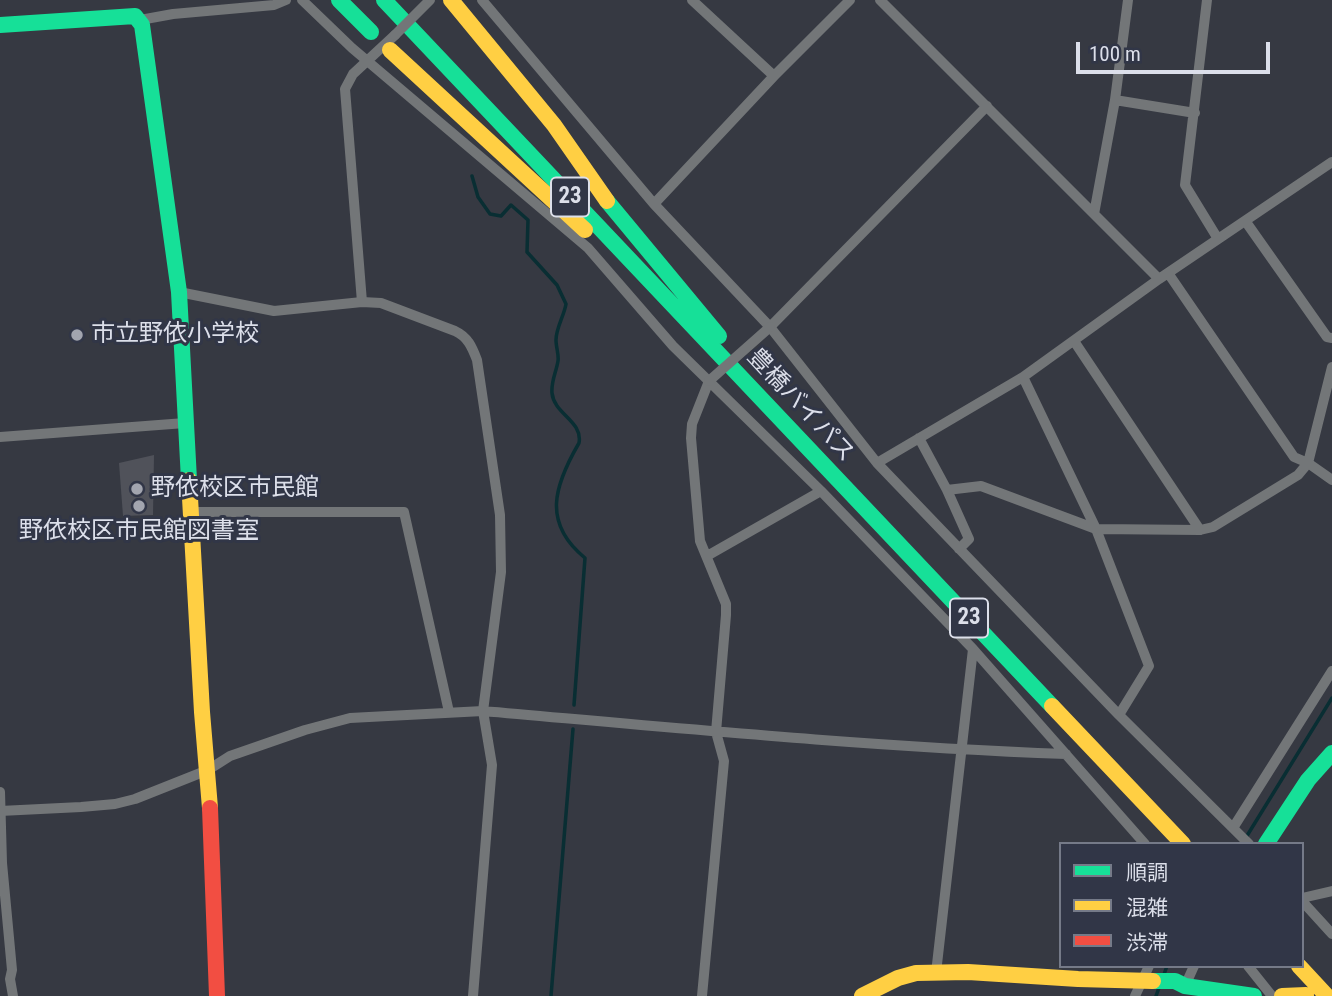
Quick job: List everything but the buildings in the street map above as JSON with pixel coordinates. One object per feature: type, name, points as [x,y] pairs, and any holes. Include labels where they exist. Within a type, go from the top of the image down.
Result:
[{"type":"main road","points":[[339,0],[371,32]]},
{"type":"main road","name":"豊橋バイパス","points":[[384,0],[1181,842]]},
{"type":"main road","name":"23","points":[[451,0],[554,125],[620,217],[721,339],[756,393]]},
{"type":"main road","points":[[0,25],[135,16],[140,20],[179,292],[190,512],[208,769],[217,996]]},
{"type":"main road","name":"23","points":[[392,42],[688,321]]},
{"type":"main road","points":[[1267,842],[1308,780],[1332,752]]},
{"type":"main road","points":[[1301,968],[1327,996]]},
{"type":"main road","points":[[862,996],[898,978],[916,973],[968,972],[1078,979],[1148,975],[1180,984],[1254,996]]},
{"type":"main road","points":[[1282,996],[1306,995]]},
{"type":"street","points":[[140,20],[173,14],[274,5],[286,0]]},
{"type":"street","points":[[303,0],[368,62],[588,248],[673,346],[821,491],[973,649],[1143,842]]},
{"type":"street","points":[[362,302],[345,89],[353,74],[392,42],[430,0]]},
{"type":"street","points":[[482,0],[654,204],[771,327],[877,463],[1119,715],[1246,842]]},
{"type":"street","points":[[692,0],[774,76]]},
{"type":"street","points":[[654,204],[774,76],[850,0]]},
{"type":"street","points":[[880,0],[1094,214],[1163,276],[1294,457],[1308,463],[1332,480]]},
{"type":"street","points":[[1094,214],[1115,100],[1128,0]]},
{"type":"street","points":[[1207,0],[1185,185],[1218,239]]},
{"type":"street","points":[[1115,100],[1195,113]]},
{"type":"street","points":[[702,996],[724,761],[716,732],[726,604],[700,541],[692,424],[709,381],[771,327],[987,106]]},
{"type":"street","points":[[877,463],[1023,377],[1163,276],[1332,162]]},
{"type":"street","points":[[1246,222],[1327,337],[1332,338]]},
{"type":"street","points":[[179,292],[274,311],[362,302],[381,303],[461,334],[472,345],[477,360],[500,515],[501,561],[483,711],[492,765],[473,996]]},
{"type":"street","points":[[1074,341],[1200,530]]},
{"type":"street","points":[[947,490],[981,486],[1096,529],[1200,530],[1213,527],[1298,475],[1308,463],[1332,367]]},
{"type":"street","points":[[1023,377],[1096,529],[1149,666],[1119,715]]},
{"type":"street","points":[[0,437],[185,423]]},
{"type":"street","points":[[919,438],[969,539],[959,549]]},
{"type":"street","points":[[707,556],[821,491]]},
{"type":"street","points":[[190,512],[404,512],[449,712]]},
{"type":"street","points":[[936,973],[973,649]]},
{"type":"street","points":[[1236,832],[1332,671]]},
{"type":"street","points":[[1,811],[115,804],[135,799],[242,752],[305,730],[350,718],[449,712],[483,711],[716,732],[961,750],[1066,754]]},
{"type":"street","points":[[0,792],[2,863],[13,996]]},
{"type":"street","points":[[1304,899],[1332,891]]},
{"type":"street","points":[[1304,902],[1332,934]]},
{"type":"street","points":[[1180,984],[1192,968]]},
{"type":"street","points":[[1250,968],[1272,996]]},
{"type":"street","points":[[0,979],[12,970]]},
{"type":"street","points":[[1135,996],[1148,975]]},
{"type":"waterway","points":[[472,176],[478,197],[490,214],[501,216],[511,205],[528,220],[527,252],[557,285],[566,304],[556,336],[558,359],[552,393],[558,407],[573,423],[579,435],[579,443],[563,474],[556,503],[562,531],[571,545],[585,558],[574,705]]},
{"type":"waterway","points":[[1245,839],[1332,698]]},
{"type":"waterway","points":[[551,996],[573,729]]},
{"type":"waterway","points":[[1163,977],[1166,968]]},
{"type":"waterway","points":[[1156,996],[1160,985]]},
{"type":"traffic: fast","points":[[339,0],[371,32]]},
{"type":"traffic: fast","points":[[384,0],[1052,706]]},
{"type":"traffic: fast","points":[[0,25],[135,16],[142,25],[179,292],[189,480]]},
{"type":"traffic: fast","points":[[607,201],[719,336]]},
{"type":"traffic: fast","points":[[1267,842],[1308,780],[1332,753]]},
{"type":"traffic: fast","points":[[1153,981],[1175,981],[1185,986],[1254,996]]},
{"type":"traffic: slow","points":[[451,0],[554,125],[607,201]]},
{"type":"traffic: slow","points":[[390,50],[585,230]]},
{"type":"traffic: slow","points":[[189,480],[210,808]]},
{"type":"traffic: slow","points":[[1052,706],[1181,842]]},
{"type":"traffic: slow","points":[[1301,968],[1327,996]]},
{"type":"traffic: slow","points":[[862,996],[898,978],[916,973],[968,972],[1153,981]]},
{"type":"traffic: slow","points":[[1282,996],[1306,995]]},
{"type":"traffic: jam","points":[[210,808],[217,996]]},
{"type":"place","name":"市立野依小学校","points":[[77,335]]},
{"type":"place","name":"野依校区市民館","points":[[137,489]]},
{"type":"place","name":"野依校区市民館図書室","points":[[139,506]]}]
